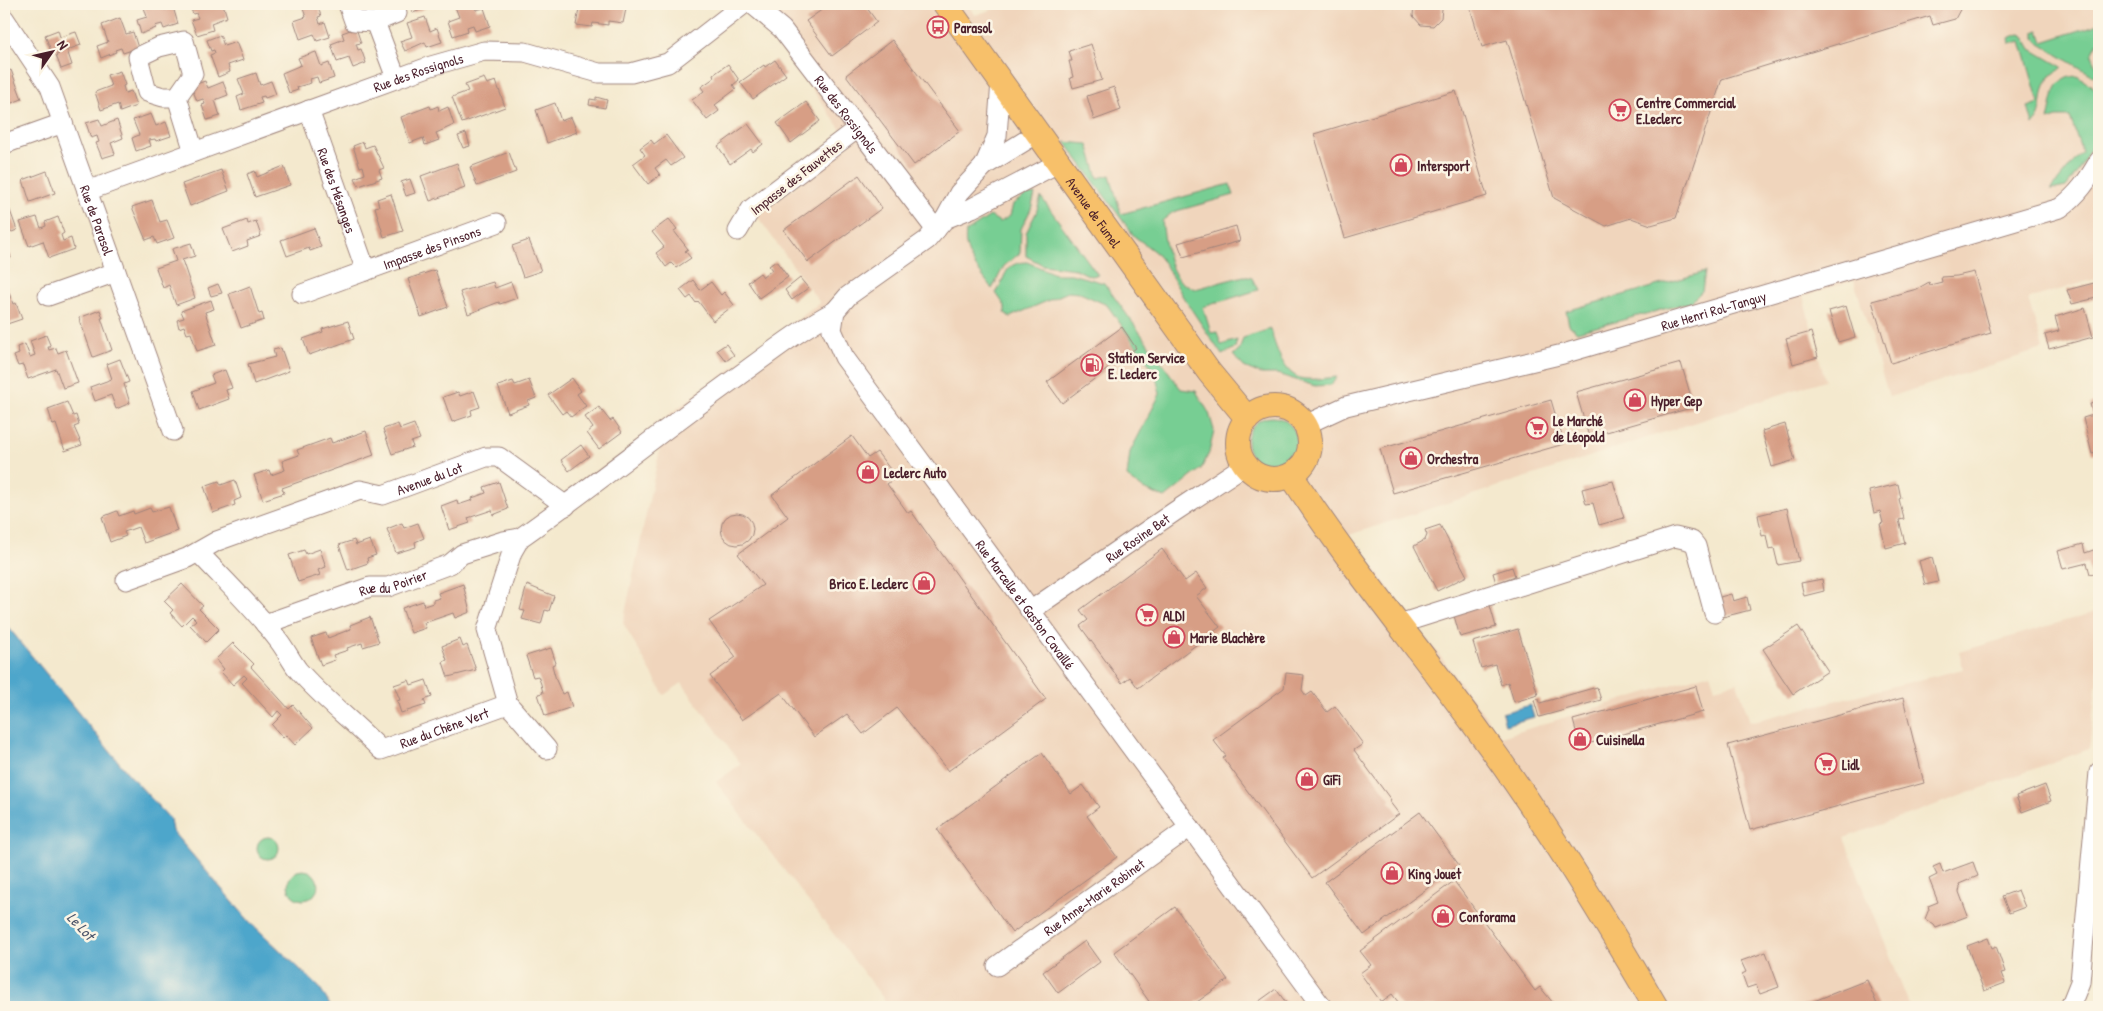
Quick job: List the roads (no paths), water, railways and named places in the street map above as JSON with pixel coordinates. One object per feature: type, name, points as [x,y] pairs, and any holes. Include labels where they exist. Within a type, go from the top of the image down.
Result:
[{"type":"main road","name":"Avenue de Fumel","points":[[944,4],[1060,162],[1209,372],[1247,418]]},
{"type":"main road","points":[[1277,406],[1289,409],[1305,424],[1310,435],[1310,447],[1307,458],[1300,468],[1291,475],[1281,478],[1266,478],[1252,472],[1245,465],[1239,454],[1237,441],[1240,429],[1247,418],[1256,411],[1266,407],[1277,406]]},
{"type":"main road","points":[[1291,475],[1321,521],[1484,738],[1543,823],[1656,1007]]},
{"type":"street","points":[[348,4],[354,21],[375,22],[397,13],[394,4]]},
{"type":"street","name":"Rue des Rossignols","points":[[87,191],[396,78],[484,51],[524,52],[599,73],[631,73],[668,63],[744,4]]},
{"type":"street","name":"Rue des Rossignols","points":[[752,4],[782,29],[858,128],[941,224]]},
{"type":"street","name":"Rue de Parasol","points":[[4,18],[50,86],[173,431]]},
{"type":"street","points":[[375,22],[396,78]]},
{"type":"street","points":[[984,166],[997,136],[1001,81]]},
{"type":"street","points":[[177,97],[194,152]]},
{"type":"street","name":"Rue des Mésanges","points":[[309,110],[366,271]]},
{"type":"street","points":[[4,144],[63,123]]},
{"type":"street","name":"Impasse des Fauvettes","points":[[738,231],[751,209],[858,128]]},
{"type":"street","points":[[547,749],[508,704],[488,630],[512,552],[520,538],[566,506],[696,406],[812,323],[835,311],[848,296],[926,240],[941,224],[959,193],[984,166],[1038,133]]},
{"type":"street","name":"Rue Henri Rol-Tanguy","points":[[1305,424],[1346,406],[1563,354],[2060,208],[2074,198],[2099,161]]},
{"type":"street","points":[[941,224],[1060,162]]},
{"type":"street","name":"Impasse des Pinsons","points":[[302,294],[497,223]]},
{"type":"street","points":[[48,296],[116,272]]},
{"type":"street","name":"Rue Marcelle et Gaston Cavaillé","points":[[835,311],[832,330],[844,357],[1322,1007]]},
{"type":"street","name":"Avenue du Lot","points":[[126,580],[199,553],[217,541],[360,490],[383,495],[486,457],[499,457],[566,506]]},
{"type":"street","name":"Rue Rosine Bet","points":[[1030,611],[1245,465]]},
{"type":"street","points":[[1398,624],[1675,536],[1692,541],[1696,546],[1714,614]]},
{"type":"street","name":"Rue du Poirier","points":[[265,624],[370,587],[388,588],[450,564],[462,554],[503,541],[520,538]]},
{"type":"street","points":[[199,553],[265,624]]},
{"type":"street","name":"Rue du Chêne Vert","points":[[265,624],[297,668],[336,710],[365,733],[381,750],[508,704]]},
{"type":"street","points":[[2070,1007],[2080,982],[2099,772]]},
{"type":"street","name":"Rue Anne-Marie Robinet","points":[[997,966],[1190,827]]},
{"type":"water","name":"Le Lot","points":[[4,622],[126,771],[170,819],[172,831],[250,922],[320,988],[331,1007],[4,1007]]},
{"type":"water","points":[[1530,705],[1534,717],[1505,725],[1502,713]]},
{"type":"place","name":"Parasol","points":[[938,27]]},
{"type":"place","name":"Centre Commercial E.Leclerc","points":[[1620,110]]},
{"type":"place","name":"Intersport","points":[[1401,165]]},
{"type":"place","name":"Station Service E. Leclerc","points":[[1092,365]]},
{"type":"place","name":"Hyper Gep","points":[[1635,400]]},
{"type":"place","name":"Le Marché de Léopold","points":[[1537,428]]},
{"type":"place","name":"Orchestra","points":[[1411,458]]},
{"type":"place","name":"Leclerc Auto","points":[[868,472]]},
{"type":"place","name":"Brico E. Leclerc","points":[[924,583]]},
{"type":"place","name":"ALDI","points":[[1147,615]]},
{"type":"place","name":"Marie Blachère","points":[[1174,637]]},
{"type":"place","name":"Cuisinella","points":[[1580,739]]},
{"type":"place","name":"Lidl","points":[[1826,764]]},
{"type":"place","name":"GiFi","points":[[1307,779]]},
{"type":"place","name":"King Jouet","points":[[1392,873]]},
{"type":"place","name":"Conforama","points":[[1443,916]]}]
